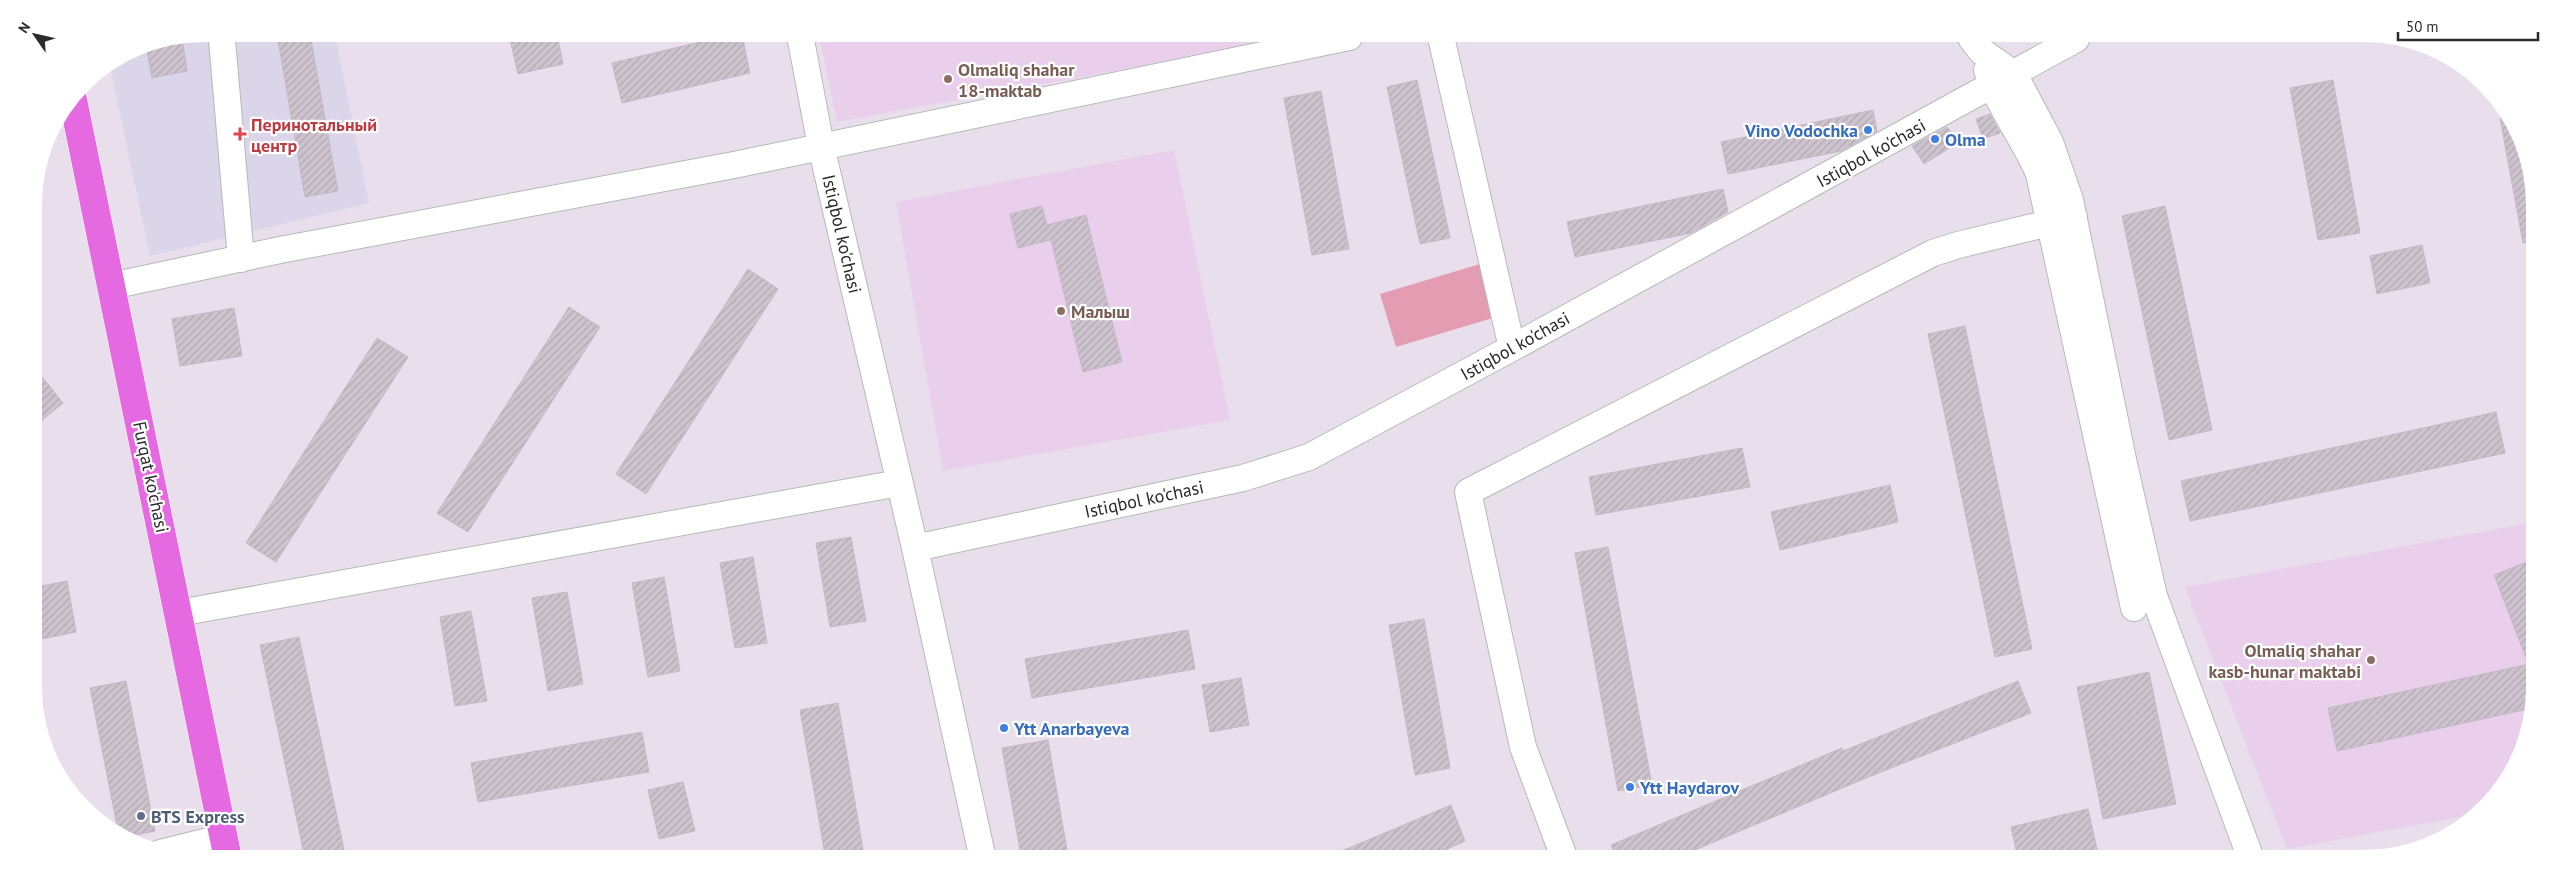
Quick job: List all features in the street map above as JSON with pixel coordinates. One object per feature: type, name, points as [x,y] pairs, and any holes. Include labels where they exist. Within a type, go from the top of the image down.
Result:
[{"type":"main road","name":"Furqat ko'chasi","points":[[75,108],[180,613],[226,845]]},
{"type":"street","points":[[111,286],[241,259],[734,165],[1323,42]]},
{"type":"street","points":[[1442,42],[1512,348]]},
{"type":"street","name":"Istiqbol ko'chasi","points":[[914,548],[1242,478],[1309,457],[2070,42]]},
{"type":"street","points":[[222,43],[241,259]]},
{"type":"street","name":"Istiqbol ko'chasi","points":[[801,43],[821,146],[914,548],[981,850]]},
{"type":"street","points":[[1976,45],[2014,74],[2050,142],[2061,220],[2134,608]]},
{"type":"street","points":[[1976,45],[1992,86],[2030,152],[2061,220],[2125,469],[2154,596],[2247,850]]},
{"type":"street","points":[[1561,850],[1522,747],[1468,492],[1933,253],[2061,220]]},
{"type":"street","points":[[180,613],[899,483]]},
{"type":"street","points":[[190,849],[226,845]]},
{"type":"shaded area","name":"Перинотальный центр","points":[[194,43],[337,43],[369,203],[150,256],[111,72],[142,55],[162,48]]},
{"type":"shaded area","name":"Olmaliq shahar 18-maktab","points":[[821,43],[1268,43],[837,122]]},
{"type":"shaded area","name":"Малыш","points":[[1174,150],[1230,420],[943,471],[896,202]]},
{"type":"shaded area","points":[[1480,264],[1496,317],[1396,347],[1380,294]]},
{"type":"shaded area","name":"Olmaliq shahar kasb-hunar maktabi","points":[[2526,524],[2526,689],[2520,731],[2504,770],[2485,795],[2462,817],[2287,849],[2185,587]]},
{"type":"building","points":[[279,43],[312,43],[338,191],[305,197]]},
{"type":"building","points":[[511,43],[559,43],[563,64],[518,74]]},
{"type":"building","points":[[697,43],[744,43],[750,73],[622,103],[612,63]]},
{"type":"building","points":[[183,45],[187,71],[152,78],[147,53],[162,48]]},
{"type":"building","points":[[1417,80],[1450,238],[1420,244],[1387,87]]},
{"type":"building","points":[[2333,80],[2360,233],[2318,240],[2290,88]]},
{"type":"building","points":[[1321,91],[1349,249],[1312,255],[1284,98]]},
{"type":"building","points":[[1873,110],[1877,131],[1841,151],[1728,174],[1721,142]]},
{"type":"building","points":[[1990,114],[2000,133],[1983,139],[1976,119]]},
{"type":"building","points":[[2500,118],[2517,152],[2522,173],[2526,204],[2526,243],[2523,243]]},
{"type":"building","points":[[1947,127],[1959,142],[1924,164],[1912,146]]},
{"type":"building","points":[[1723,189],[1728,212],[1691,233],[1575,257],[1567,222]]},
{"type":"building","points":[[1042,206],[1047,225],[1086,215],[1122,362],[1083,372],[1051,240],[1018,248],[1010,214]]},
{"type":"building","points":[[2165,206],[2212,430],[2169,440],[2122,216]]},
{"type":"building","points":[[2422,245],[2430,283],[2377,294],[2370,256]]},
{"type":"building","points":[[748,269],[778,289],[646,494],[616,474]]},
{"type":"building","points":[[569,307],[600,327],[468,532],[437,513]]},
{"type":"building","points":[[234,308],[242,356],[180,366],[172,319]]},
{"type":"building","points":[[1965,326],[2032,649],[1995,657],[1928,334]]},
{"type":"building","points":[[377,338],[408,357],[276,562],[246,543]]},
{"type":"building","points":[[43,378],[63,403],[43,420]]},
{"type":"building","points":[[2496,412],[2505,453],[2190,521],[2181,481]]},
{"type":"building","points":[[1742,448],[1750,487],[1596,515],[1589,477]]},
{"type":"building","points":[[1890,485],[1898,522],[1780,550],[1771,512]]},
{"type":"building","points":[[851,537],[866,621],[830,627],[816,543]]},
{"type":"building","points":[[1608,547],[1652,785],[1618,791],[1575,553]]},
{"type":"building","points":[[753,557],[767,643],[735,648],[720,563]]},
{"type":"building","points":[[2526,562],[2526,658],[2494,575]]},
{"type":"building","points":[[664,577],[680,671],[648,677],[632,583]]},
{"type":"building","points":[[67,581],[76,632],[42,639],[42,586]]},
{"type":"building","points":[[567,592],[583,684],[548,691],[532,598]]},
{"type":"building","points":[[471,611],[487,701],[455,706],[440,617]]},
{"type":"building","points":[[1424,619],[1450,768],[1415,775],[1389,625]]},
{"type":"building","points":[[1188,630],[1195,669],[1032,698],[1025,659]]},
{"type":"building","points":[[299,637],[344,850],[303,850],[260,645]]},
{"type":"building","points":[[2526,665],[2524,710],[2337,751],[2328,708]]},
{"type":"building","points":[[2149,672],[2176,804],[2103,819],[2077,687]]},
{"type":"building","points":[[1241,678],[1249,725],[1210,732],[1202,685]]},
{"type":"building","points":[[126,681],[155,831],[136,835],[117,825],[90,688]]},
{"type":"building","points":[[2018,681],[2031,713],[1871,776],[1695,850],[1613,850],[1611,845],[1842,748],[1843,751]]},
{"type":"building","points":[[838,703],[863,850],[824,850],[800,710]]},
{"type":"building","points":[[642,732],[649,772],[478,802],[471,763]]},
{"type":"building","points":[[1048,740],[1067,850],[1020,850],[1002,748]]},
{"type":"building","points":[[683,782],[695,831],[659,839],[648,790]]},
{"type":"building","points":[[1451,805],[1465,841],[1445,850],[1344,850]]},
{"type":"building","points":[[2088,809],[2097,850],[2016,850],[2011,827]]},
{"type":"place","name":"Olmaliq shahar 18-maktab","points":[[948,79]]},
{"type":"place","name":"Vino Vodochka","points":[[1868,130]]},
{"type":"place","name":"Перинотальный центр","points":[[240,134]]},
{"type":"place","name":"Olma","points":[[1935,139]]},
{"type":"place","name":"Малыш","points":[[1061,311]]},
{"type":"place","name":"Olmaliq shahar kasb-hunar maktabi","points":[[2371,660]]},
{"type":"place","name":"Ytt Anarbayeva","points":[[1004,728]]},
{"type":"place","name":"Ytt Haydarov","points":[[1630,787]]},
{"type":"place","name":"BTS Express","points":[[141,816]]}]
